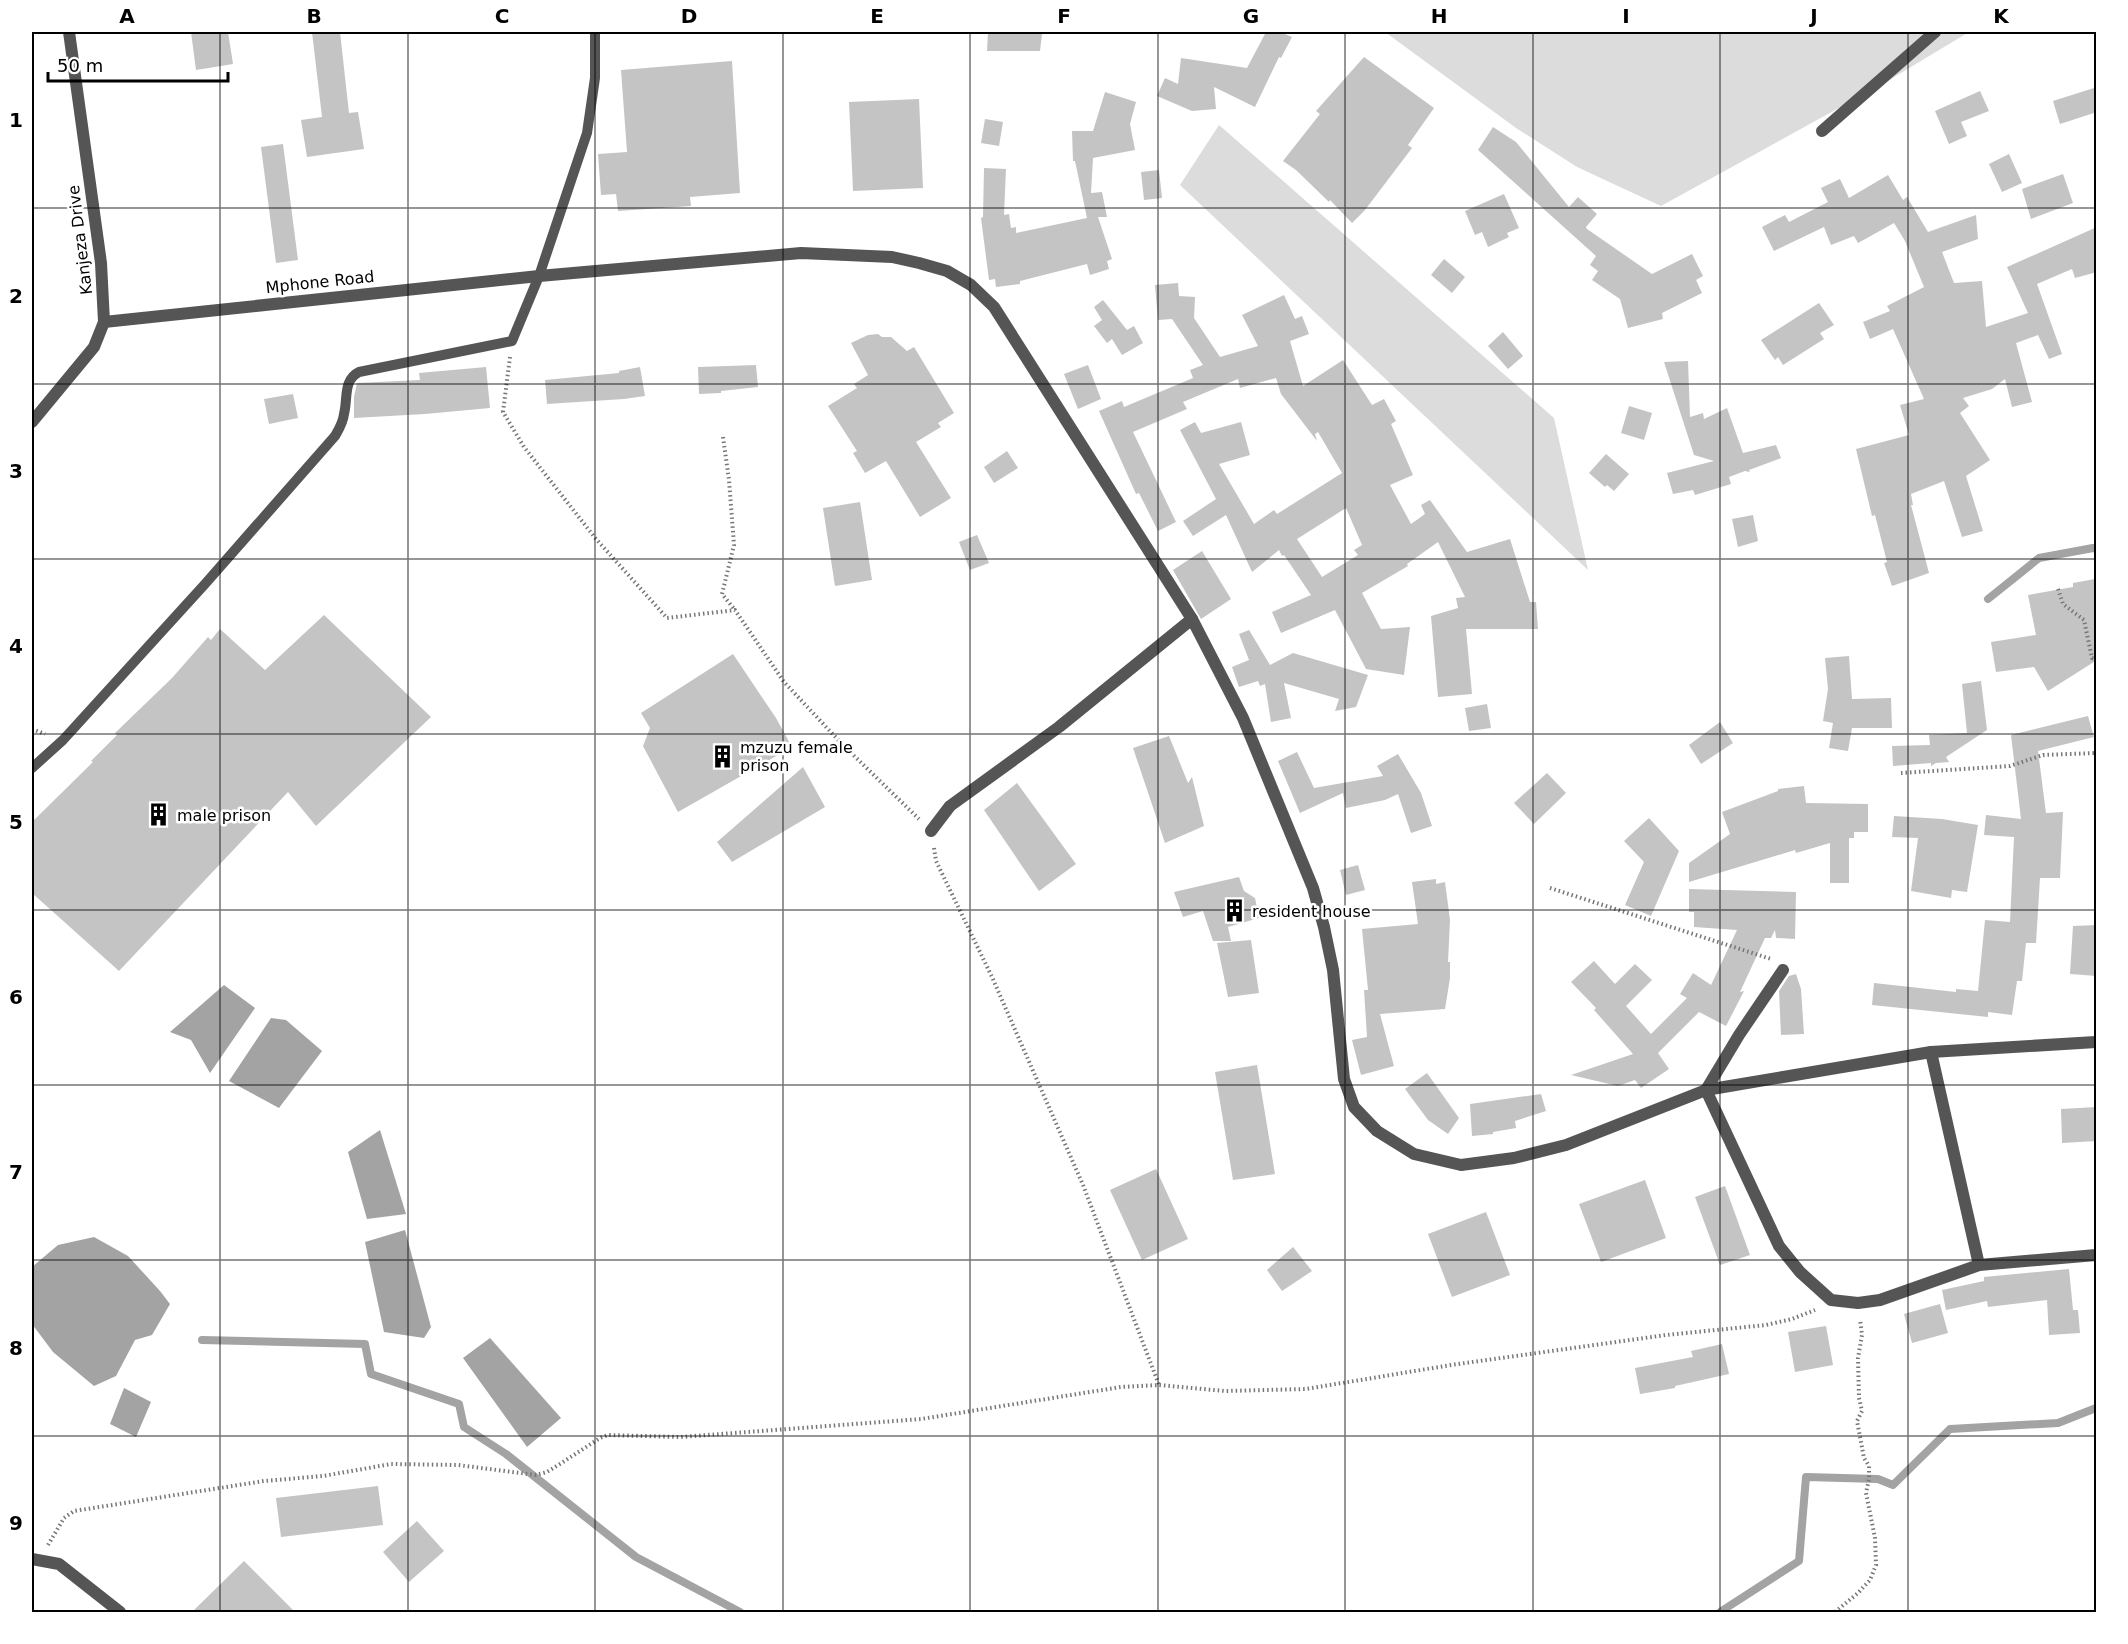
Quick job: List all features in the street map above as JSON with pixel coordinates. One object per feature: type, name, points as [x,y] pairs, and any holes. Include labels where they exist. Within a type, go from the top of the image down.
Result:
[{"type":"street","name":"Kanjeza Drive","points":[[32,422],[94,347],[104,322],[101,263],[69,32]]},
{"type":"street","points":[[1822,131],[1935,32]]},
{"type":"street","name":"Mphone Road","points":[[104,322],[539,276],[801,254],[892,257],[947,271],[970,285],[994,307],[1192,620],[1243,718],[1313,888],[1333,970],[1344,1079],[1354,1107],[1377,1131],[1414,1154],[1461,1165],[1514,1158],[1566,1145],[1706,1090],[1931,1052],[2097,1042]]},
{"type":"street","points":[[931,831],[950,806],[1059,727],[1192,620]]},
{"type":"street","points":[[1784,970],[1739,1035],[1706,1090],[1779,1246],[1800,1272],[1831,1300],[1858,1303],[1880,1299],[1979,1265],[2097,1255]]},
{"type":"street","points":[[1931,1052],[1979,1265]]},
{"type":"street","points":[[35,1560],[59,1564],[120,1612]]},
{"type":"lane","points":[[32,768],[63,740],[205,584],[335,436],[342,425],[347,385],[352,376],[360,372],[512,341],[539,276],[587,133],[595,78],[595,32]]},
{"type":"path","points":[[512,341],[503,412],[524,447],[596,539],[667,618],[735,610]]},
{"type":"path","points":[[723,437],[734,545],[722,594],[784,682],[843,745],[931,831],[936,861],[992,977],[1083,1185],[1159,1385]]},
{"type":"path","points":[[2058,589],[2063,604],[2084,620],[2092,658],[2097,659]]},
{"type":"path","points":[[1901,773],[2010,766],[2043,755],[2097,753]]},
{"type":"path","points":[[1550,888],[1778,962],[1784,970]]},
{"type":"path","points":[[35,1560],[64,1518],[74,1511],[264,1481],[323,1476],[391,1464],[458,1466],[536,1475],[547,1472],[600,1438],[609,1435],[681,1437],[921,1419],[1121,1387],[1159,1385],[1225,1391],[1306,1389],[1451,1365],[1666,1335],[1766,1325],[1792,1319],[1815,1310],[1831,1300]]},
{"type":"path","points":[[1835,1612],[1870,1580],[1876,1565],[1875,1538],[1866,1493],[1869,1466],[1864,1458],[1857,1421],[1862,1411],[1859,1398],[1858,1358],[1862,1335],[1858,1303]]},
{"type":"shaded area","points":[[1385,32],[1969,32],[1886,82],[1661,206],[1577,167],[1516,128]]},
{"type":"shaded area","points":[[1219,125],[1554,418],[1588,570],[1180,185]]},
{"type":"shaded area","points":[[224,985],[255,1008],[210,1073],[191,1040],[170,1032]]},
{"type":"shaded area","points":[[271,1018],[286,1020],[322,1051],[279,1108],[229,1081]]},
{"type":"shaded area","points":[[380,1130],[406,1214],[367,1219],[348,1152]]},
{"type":"shaded area","points":[[405,1230],[431,1327],[424,1338],[384,1332],[365,1242]]},
{"type":"shaded area","points":[[94,1237],[128,1256],[170,1304],[152,1335],[135,1340],[116,1376],[94,1386],[53,1352],[32,1324],[32,1267],[58,1245]]},
{"type":"shaded area","points":[[490,1338],[561,1418],[527,1447],[463,1358]]},
{"type":"shaded area","points":[[124,1388],[151,1402],[136,1437],[110,1424]]},
{"type":"building","points":[[191,32],[228,32],[233,64],[196,70]]},
{"type":"building","points":[[312,32],[340,32],[349,113],[358,112],[364,149],[307,157],[301,120],[322,117]]},
{"type":"building","points":[[988,32],[1042,34],[1040,51],[987,51]]},
{"type":"building","points":[[1266,32],[1280,32],[1292,37],[1281,58],[1279,57],[1255,107],[1214,87],[1216,109],[1192,111],[1157,96],[1165,78],[1178,84],[1181,58],[1247,68]]},
{"type":"building","points":[[1364,57],[1434,108],[1408,145],[1412,148],[1365,210],[1352,223],[1330,200],[1329,202],[1296,170],[1283,161],[1320,114],[1316,111]]},
{"type":"building","points":[[732,61],[740,193],[690,197],[691,206],[618,211],[616,194],[601,195],[598,154],[627,152],[621,70]]},
{"type":"building","points":[[2097,87],[2097,112],[2060,124],[2053,101]]},
{"type":"building","points":[[1980,91],[1989,111],[1961,122],[1967,136],[1949,144],[1935,111]]},
{"type":"building","points":[[1105,92],[1136,102],[1130,124],[1135,150],[1093,158],[1091,193],[1102,192],[1107,217],[1098,217],[1112,259],[1107,261],[1109,269],[1090,275],[1087,264],[1020,281],[1020,284],[996,287],[995,279],[989,280],[981,218],[983,217],[984,168],[1006,169],[1004,215],[1009,214],[1011,228],[1016,227],[1016,233],[1087,218],[1075,161],[1073,161],[1072,131],[1093,131]]},
{"type":"building","points":[[919,99],[923,188],[853,191],[849,102]]},
{"type":"building","points":[[985,119],[1003,122],[999,146],[981,143]]},
{"type":"building","points":[[1493,127],[1516,142],[1569,207],[1578,197],[1597,214],[1586,227],[1587,229],[1652,274],[1692,254],[1703,276],[1696,280],[1702,293],[1662,313],[1663,319],[1628,328],[1620,299],[1592,280],[1598,271],[1590,265],[1596,256],[1478,150]]},
{"type":"building","points":[[283,144],[298,260],[276,263],[261,147]]},
{"type":"building","points":[[2009,154],[2022,183],[2002,192],[1989,164]]},
{"type":"building","points":[[1159,170],[1162,198],[1144,200],[1141,172]]},
{"type":"building","points":[[2063,174],[2073,203],[2031,219],[2022,189]]},
{"type":"building","points":[[1888,175],[1903,200],[1907,197],[1928,232],[1976,215],[1978,239],[1942,252],[1954,283],[1982,281],[1986,327],[2028,313],[2007,267],[2097,227],[2097,272],[2075,278],[2072,269],[2037,284],[2062,354],[2049,359],[2038,335],[2016,343],[2032,402],[2012,407],[2005,379],[1992,389],[1963,398],[1969,406],[1960,413],[1990,460],[1966,476],[1983,531],[1962,537],[1944,481],[1911,494],[1913,505],[1911,505],[1929,573],[1892,586],[1884,563],[1887,562],[1875,515],[1872,516],[1856,449],[1909,435],[1900,405],[1924,399],[1893,329],[1870,339],[1863,322],[1890,311],[1887,306],[1924,287],[1905,241],[1894,223],[1858,243],[1854,236],[1831,245],[1824,227],[1774,251],[1762,227],[1785,215],[1789,222],[1828,202],[1821,188],[1840,179],[1849,198]]},
{"type":"building","points":[[1504,194],[1519,228],[1507,233],[1509,237],[1488,247],[1482,232],[1475,235],[1465,211]]},
{"type":"building","points":[[1444,259],[1465,277],[1452,293],[1431,275]]},
{"type":"building","points":[[1178,283],[1179,296],[1195,297],[1194,318],[1220,357],[1258,346],[1242,315],[1284,295],[1295,319],[1302,316],[1309,334],[1290,341],[1303,386],[1343,360],[1372,405],[1384,399],[1396,421],[1391,424],[1413,475],[1390,485],[1411,524],[1425,514],[1421,505],[1430,500],[1467,552],[1510,539],[1530,602],[1536,602],[1538,629],[1466,629],[1472,694],[1438,697],[1431,616],[1458,608],[1456,598],[1465,597],[1438,542],[1407,564],[1408,566],[1362,593],[1381,629],[1410,627],[1404,675],[1366,669],[1335,610],[1281,633],[1272,612],[1311,595],[1284,555],[1282,556],[1279,550],[1252,572],[1226,515],[1193,536],[1183,521],[1216,499],[1180,430],[1195,422],[1201,433],[1241,422],[1250,455],[1219,464],[1254,524],[1274,510],[1277,514],[1342,473],[1318,432],[1315,434],[1317,441],[1281,394],[1276,378],[1240,388],[1238,379],[1183,402],[1187,409],[1133,432],[1176,522],[1158,531],[1139,493],[1136,494],[1099,411],[1122,401],[1124,407],[1193,378],[1190,370],[1203,365],[1172,319],[1158,320],[1155,285]],"holes":[[[1346,508],[1362,545],[1354,550],[1358,555],[1322,577],[1297,539]]]},
{"type":"building","points":[[1103,300],[1127,330],[1134,326],[1143,343],[1122,355],[1112,339],[1107,343],[1094,326],[1102,320],[1094,307]]},
{"type":"building","points":[[1819,303],[1834,325],[1820,333],[1824,339],[1783,365],[1778,357],[1775,360],[1761,340]]},
{"type":"building","points":[[1503,332],[1523,356],[1508,369],[1488,346]]},
{"type":"building","points":[[878,334],[882,337],[891,337],[907,351],[914,347],[954,413],[938,423],[941,427],[916,442],[951,498],[920,517],[886,461],[865,473],[853,453],[857,451],[828,406],[857,388],[854,384],[868,375],[851,343],[868,335]]},
{"type":"building","points":[[1688,361],[1690,417],[1703,413],[1704,419],[1727,408],[1743,453],[1776,445],[1781,458],[1749,470],[1750,472],[1745,471],[1729,477],[1731,484],[1695,495],[1693,490],[1673,494],[1667,473],[1714,461],[1694,455],[1664,362]]},
{"type":"building","points":[[756,365],[758,387],[699,394],[698,367]]},
{"type":"building","points":[[1088,365],[1101,399],[1078,409],[1064,374]]},
{"type":"building","points":[[486,367],[490,408],[354,418],[357,383],[420,380],[419,373]]},
{"type":"building","points":[[640,367],[645,396],[547,404],[545,380],[619,373],[619,371]]},
{"type":"building","points":[[293,394],[298,418],[269,424],[264,399]]},
{"type":"building","points":[[1629,406],[1652,413],[1644,440],[1621,433]]},
{"type":"building","points":[[1007,451],[1018,468],[994,483],[984,467]]},
{"type":"building","points":[[1606,454],[1629,474],[1614,491],[1607,485],[1605,487],[1589,473]]},
{"type":"building","points":[[860,502],[872,580],[835,586],[823,508]]},
{"type":"building","points":[[1753,515],[1758,541],[1738,547],[1732,519]]},
{"type":"building","points":[[977,535],[989,563],[970,570],[959,542]]},
{"type":"building","points":[[1202,551],[1231,599],[1201,619],[1173,570]]},
{"type":"building","points":[[2095,579],[2097,660],[2048,691],[2034,667],[1996,672],[1991,642],[2036,635],[2028,595],[2073,587],[2073,583]]},
{"type":"building","name":"male prison","points":[[324,615],[431,717],[316,826],[288,792],[119,971],[32,893],[32,822],[93,762],[91,761],[117,735],[115,733],[172,678],[208,637],[211,640],[220,629],[265,670]]},
{"type":"building","points":[[1249,630],[1270,665],[1293,653],[1368,675],[1356,707],[1335,711],[1339,699],[1284,683],[1291,718],[1271,722],[1265,684],[1260,686],[1258,681],[1239,687],[1232,667],[1249,660],[1239,634]]},
{"type":"building","name":"mzuzu female prison","points":[[733,654],[776,718],[792,747],[678,812],[643,746],[650,728],[641,713]]},
{"type":"building","points":[[1849,656],[1852,699],[1891,698],[1892,728],[1852,728],[1848,751],[1829,748],[1833,723],[1823,721],[1828,689],[1825,658]]},
{"type":"building","points":[[1981,681],[1987,730],[1946,757],[1949,762],[1936,763],[1931,766],[1931,763],[1893,766],[1892,746],[1930,745],[1929,735],[1967,733],[1962,684]]},
{"type":"building","points":[[1487,704],[1491,728],[1469,731],[1465,708]]},
{"type":"building","points":[[2088,716],[2094,737],[2038,751],[2046,813],[2063,812],[2060,878],[2040,878],[2036,943],[2026,943],[2022,981],[2017,981],[2012,1015],[1988,1012],[1988,1017],[1872,1005],[1874,983],[1956,992],[1956,989],[1978,991],[1985,920],[2010,922],[2014,837],[1984,835],[1986,815],[2021,819],[2011,735]]},
{"type":"building","points":[[1720,722],[1733,743],[1701,764],[1689,745]]},
{"type":"building","points":[[1169,736],[1188,783],[1192,777],[1204,826],[1165,843],[1133,748]]},
{"type":"building","points":[[1297,752],[1314,788],[1383,776],[1377,766],[1398,754],[1421,793],[1432,826],[1411,833],[1398,794],[1385,800],[1346,808],[1343,793],[1300,813],[1278,761]]},
{"type":"building","points":[[803,767],[825,807],[732,862],[717,842]]},
{"type":"building","points":[[1547,773],[1566,793],[1534,824],[1514,803]]},
{"type":"building","points":[[1017,783],[1076,864],[1039,891],[984,810]]},
{"type":"building","points":[[1804,786],[1806,803],[1868,804],[1868,832],[1854,832],[1854,838],[1849,838],[1849,883],[1830,883],[1830,843],[1796,853],[1795,850],[1689,882],[1689,863],[1730,834],[1722,812],[1778,791],[1778,789]]},
{"type":"building","points":[[1894,816],[1942,819],[1978,825],[1967,892],[1952,890],[1951,898],[1911,891],[1918,838],[1892,837]]},
{"type":"building","points":[[1649,818],[1679,851],[1651,916],[1625,905],[1644,862],[1624,841]]},
{"type":"building","points":[[1358,865],[1365,890],[1346,895],[1340,870]]},
{"type":"building","name":"resident house","points":[[1239,877],[1244,891],[1255,898],[1259,918],[1228,927],[1231,941],[1213,941],[1203,911],[1183,917],[1174,892]]},
{"type":"building","points":[[1436,879],[1436,884],[1445,882],[1450,920],[1448,962],[1450,962],[1450,978],[1445,1009],[1380,1014],[1394,1066],[1361,1075],[1352,1040],[1367,1037],[1364,990],[1368,990],[1362,929],[1418,924],[1412,882]]},
{"type":"building","points":[[1689,889],[1796,892],[1795,939],[1776,938],[1775,930],[1771,938],[1765,938],[1740,992],[1744,991],[1726,1026],[1699,1012],[1658,1053],[1669,1069],[1641,1088],[1635,1080],[1618,1086],[1571,1075],[1633,1054],[1594,1010],[1596,1008],[1571,982],[1594,961],[1615,984],[1635,964],[1652,980],[1626,1006],[1651,1034],[1687,998],[1680,994],[1693,973],[1711,985],[1737,930],[1694,927],[1694,912],[1689,912]]},
{"type":"building","points":[[2097,925],[2097,976],[2070,974],[2073,926]]},
{"type":"building","points":[[1251,940],[1259,993],[1228,997],[1217,943]]},
{"type":"building","points":[[1796,974],[1801,989],[1804,1034],[1781,1035],[1779,991],[1789,976]]},
{"type":"building","points":[[1257,1065],[1275,1174],[1233,1180],[1215,1072]]},
{"type":"building","points":[[1427,1073],[1459,1118],[1448,1134],[1428,1120],[1405,1089]]},
{"type":"building","points":[[1541,1094],[1546,1111],[1515,1121],[1516,1128],[1472,1136],[1470,1104]]},
{"type":"building","points":[[2097,1107],[2097,1141],[2062,1143],[2061,1109]]},
{"type":"building","points":[[1156,1169],[1188,1239],[1142,1260],[1110,1190]]},
{"type":"building","points":[[1645,1180],[1666,1238],[1601,1262],[1579,1204]]},
{"type":"building","points":[[1725,1186],[1750,1255],[1720,1265],[1695,1197]]},
{"type":"building","points":[[1486,1212],[1510,1275],[1452,1297],[1428,1234]]},
{"type":"building","points":[[1293,1247],[1312,1271],[1282,1291],[1267,1270]]},
{"type":"building","points":[[2069,1269],[2073,1310],[2078,1310],[2080,1333],[2049,1335],[2047,1300],[1988,1307],[1987,1301],[1946,1310],[1942,1290],[1984,1281],[1984,1277]]},
{"type":"building","points":[[1940,1304],[1948,1333],[1912,1343],[1904,1314]]},
{"type":"building","points":[[1826,1326],[1833,1365],[1795,1372],[1788,1332]]},
{"type":"building","points":[[1722,1344],[1729,1374],[1675,1386],[1675,1388],[1640,1394],[1635,1368],[1693,1357],[1691,1351]]},
{"type":"building","points":[[378,1486],[383,1525],[281,1537],[276,1498]]},
{"type":"building","points":[[417,1521],[444,1551],[409,1582],[383,1552]]},
{"type":"building","points":[[244,1561],[295,1612],[192,1612]]},
{"type":"waterway","points":[[1988,599],[2039,558],[2096,549]]},
{"type":"waterway","points":[[202,1340],[365,1344],[371,1374],[459,1404],[464,1427],[506,1454],[636,1557],[740,1612]]},
{"type":"waterway","points":[[1720,1612],[1799,1561],[1806,1477],[1878,1479],[1893,1485],[1950,1429],[2058,1423],[2096,1408]]},
{"type":"place","name":"mzuzu female prison","points":[[722,756]]},
{"type":"place","name":"male prison","points":[[159,815]]},
{"type":"place","name":"resident house","points":[[1234,911]]}]
